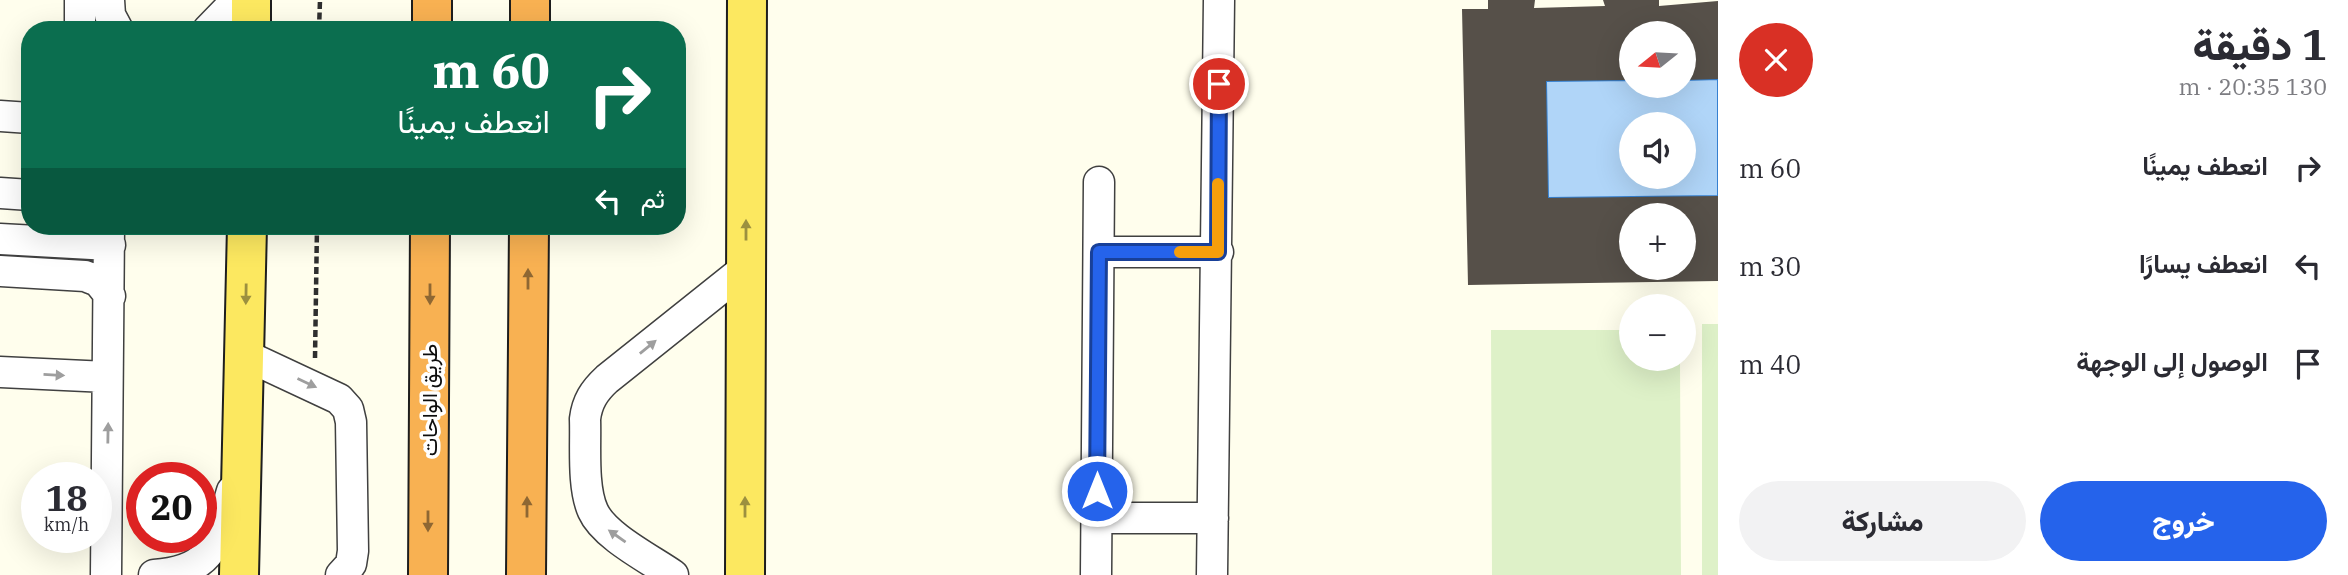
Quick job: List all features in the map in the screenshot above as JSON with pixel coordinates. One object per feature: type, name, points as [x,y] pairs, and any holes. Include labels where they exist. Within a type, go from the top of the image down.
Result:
[{"type":"highway","points":[[432,0],[432,21]]},
{"type":"highway","points":[[530,0],[530,21]]},
{"type":"highway","name":"طريق الواحات","points":[[428,575],[430,235]]},
{"type":"highway","points":[[526,575],[529,235]]},
{"type":"main road","points":[[251,0],[251,21]]},
{"type":"main road","points":[[745,575],[747,0]]},
{"type":"main road","points":[[239,575],[244,453],[247,235]]},
{"type":"lane","points":[[80,0],[80,21]]},
{"type":"lane","points":[[109,0],[113,21]]},
{"type":"lane","points":[[217,21],[237,0]]},
{"type":"lane","points":[[1212,575],[1219,0]]},
{"type":"lane","points":[[0,116],[21,117]]},
{"type":"lane","points":[[1096,575],[1099,183]]},
{"type":"lane","points":[[0,193],[21,194]]},
{"type":"lane","points":[[0,239],[110,244]]},
{"type":"lane","points":[[0,257],[110,244]]},
{"type":"lane","points":[[110,244],[107,377],[111,575]]},
{"type":"lane","points":[[1099,252],[1218,252]]},
{"type":"lane","points":[[673,575],[607,529],[593,512],[587,489],[584,419],[586,408],[607,379],[746,268]]},
{"type":"lane","points":[[0,271],[85,276],[98,281],[110,296]]},
{"type":"lane","points":[[245,355],[339,399],[350,415],[353,558],[348,569],[341,575]]},
{"type":"lane","points":[[0,372],[107,377]]},
{"type":"lane","points":[[154,575],[186,571],[206,556],[219,534],[244,453]]},
{"type":"lane","points":[[1097,518],[1213,518]]},
{"type":"path","points":[[319,21],[320,0]]},
{"type":"path","points":[[314,387],[317,235]]},
{"type":"green space","points":[[1702,324],[1718,324],[1718,575],[1702,575]]},
{"type":"green space","points":[[1491,330],[1619,330],[1619,371],[1680,371],[1681,575],[1492,575]]},
{"type":"water","points":[[1718,79],[1718,196],[1548,198],[1546,81],[1619,80],[1619,98],[1696,98],[1696,80]]},
{"type":"building","points":[[1488,0],[1535,0],[1534,8],[1605,6],[1603,0],[1659,0],[1659,6],[1718,1],[1718,79],[1696,80],[1696,21],[1619,21],[1619,80],[1546,81],[1548,198],[1718,196],[1718,281],[1468,285],[1462,9],[1488,9]]},
{"type":"slow traffic","points":[[1180,252],[1218,252],[1218,184]]},
{"type":"route","points":[[1097,491],[1099,252],[1218,252],[1219,84]]}]
